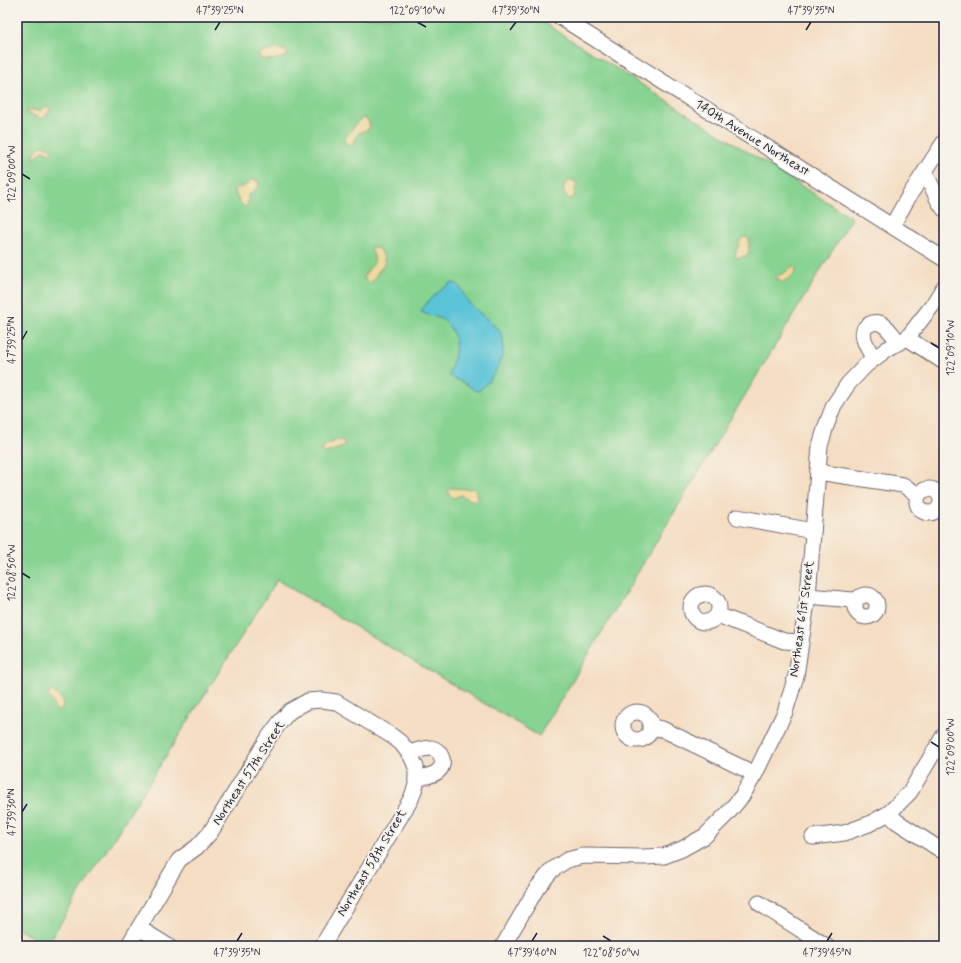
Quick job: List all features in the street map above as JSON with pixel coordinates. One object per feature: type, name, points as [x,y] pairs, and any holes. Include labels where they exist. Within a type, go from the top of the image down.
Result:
[{"type":"street","name":"140th Avenue Northeast","points":[[560,17],[944,259]]},
{"type":"street","points":[[892,226],[944,142]]},
{"type":"street","points":[[925,172],[938,200],[944,209]]},
{"type":"street","name":"Northeast 61st Street","points":[[503,946],[537,888],[552,870],[567,860],[582,856],[664,856],[682,850],[705,836],[728,813],[742,796],[755,774],[784,712],[796,676],[808,596],[820,446],[834,404],[848,384],[866,365],[887,349],[903,340],[932,306],[944,287]]},
{"type":"street","points":[[874,359],[863,339],[863,331],[868,325],[875,322],[882,324],[903,340],[944,362]]},
{"type":"street","points":[[818,472],[903,486],[918,495]]},
{"type":"street","points":[[737,517],[813,531]]},
{"type":"street","points":[[808,596],[856,601]]},
{"type":"street","points":[[718,615],[784,642],[800,642]]},
{"type":"street","name":"Northeast 57th Street","points":[[128,946],[179,860],[197,847],[210,832],[269,737],[290,711],[308,702],[322,700],[336,702],[401,743],[409,753],[416,773]]},
{"type":"street","points":[[650,727],[662,729],[755,774]]},
{"type":"street","points":[[813,837],[844,833],[869,824],[889,813],[910,792],[944,735]]},
{"type":"street","points":[[409,753],[431,748],[436,750],[442,757],[442,764],[439,771],[436,773],[416,773]]},
{"type":"street","name":"Northeast 58th Street","points":[[322,946],[411,799],[416,785],[416,773]]},
{"type":"street","points":[[889,813],[896,821],[944,852]]},
{"type":"street","points":[[759,903],[826,946]]},
{"type":"street","points":[[139,928],[168,946]]},
{"type":"green space","points":[[17,17],[535,17],[852,218],[539,736],[277,580],[46,946],[17,928]]},
{"type":"sand","points":[[277,49],[285,50],[288,54],[287,56],[273,60],[259,58],[259,54],[262,52]]},
{"type":"sand","points":[[46,106],[50,108],[50,111],[43,119],[26,113],[29,110],[39,111]]},
{"type":"sand","points":[[364,118],[368,121],[370,126],[369,129],[359,133],[354,142],[349,145],[346,144],[344,140],[346,137],[359,120]]},
{"type":"sand","points":[[40,146],[49,147],[52,152],[41,152],[34,159],[33,158],[36,151]]},
{"type":"sand","points":[[252,180],[258,181],[259,186],[248,195],[248,204],[245,207],[239,202],[234,190],[245,186]]},
{"type":"sand","points":[[571,180],[575,181],[577,185],[574,196],[570,199],[567,197],[563,189],[565,184]]},
{"type":"sand","points":[[744,237],[749,239],[749,252],[746,256],[737,258],[735,254],[741,239]]},
{"type":"sand","points":[[372,247],[375,247],[380,251],[384,258],[384,264],[374,280],[370,283],[366,281],[364,277],[374,262],[371,250]]},
{"type":"sand","points":[[791,267],[796,269],[793,275],[783,282],[777,280],[778,276]]},
{"type":"sand","points":[[340,440],[344,443],[343,447],[326,453],[322,452],[322,448]]},
{"type":"sand","points":[[474,488],[477,491],[477,499],[470,500],[461,495],[454,498],[448,494],[449,489]]},
{"type":"sand","points":[[52,691],[60,697],[63,702],[60,711],[54,708],[48,696],[49,692]]},
{"type":"water","points":[[451,283],[456,283],[459,286],[469,303],[499,330],[502,337],[502,354],[495,372],[478,391],[449,376],[455,352],[454,335],[444,321],[421,312],[429,300]]}]
